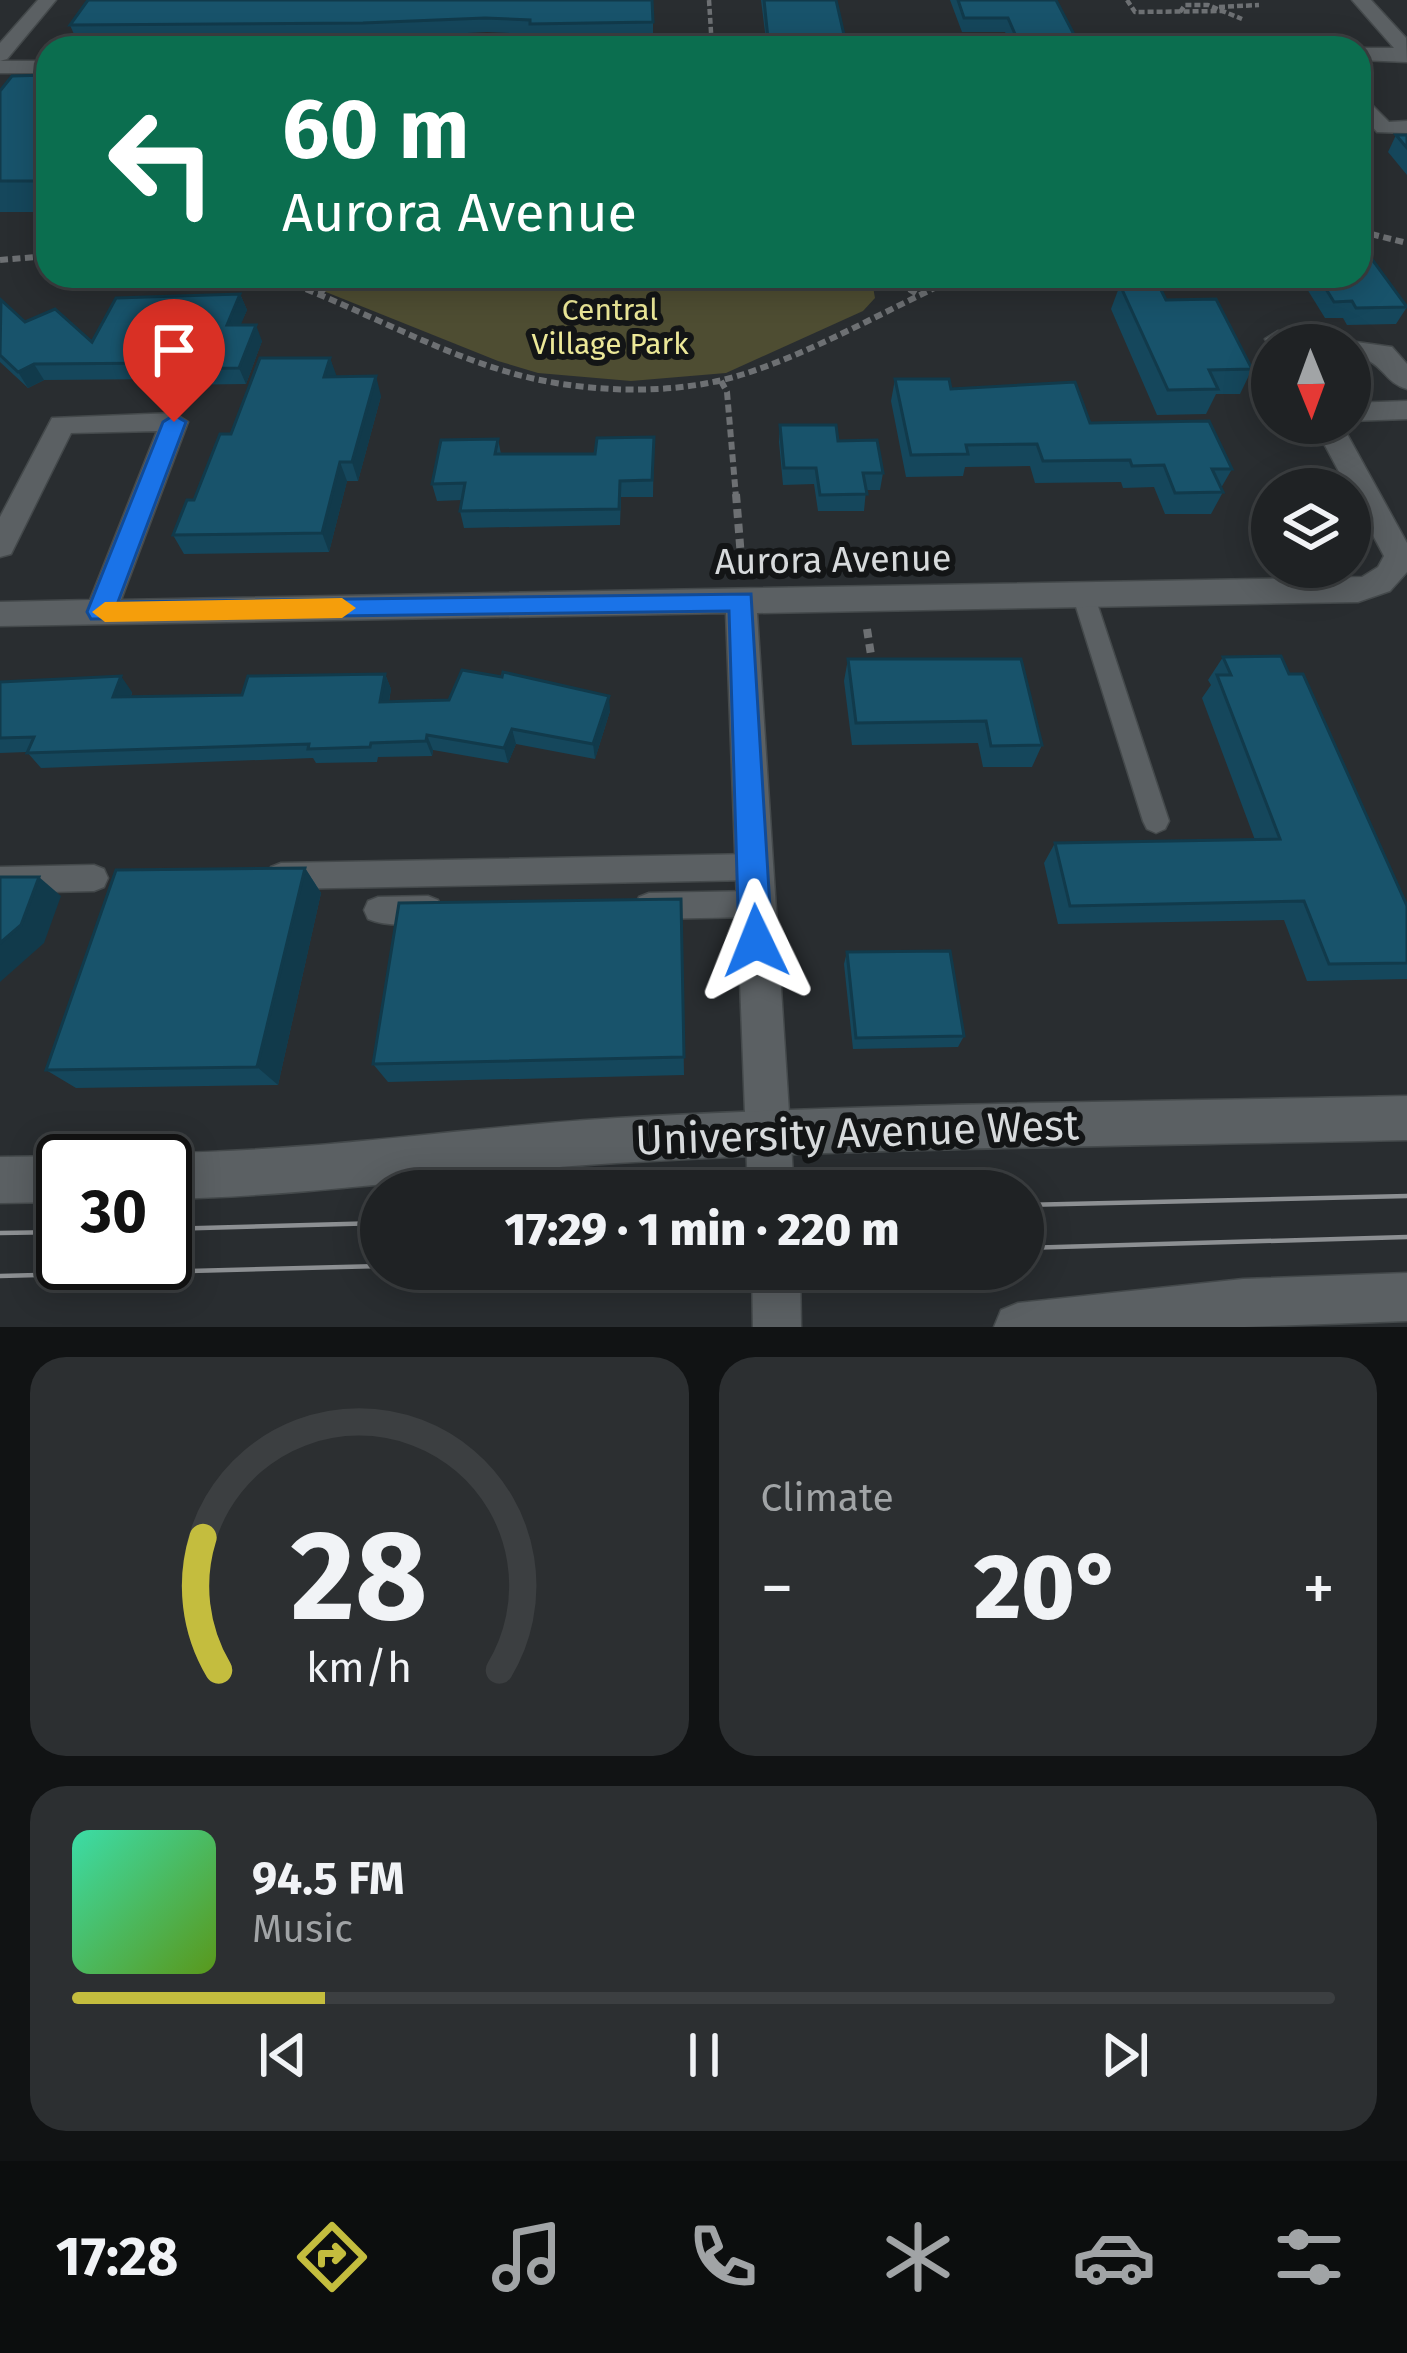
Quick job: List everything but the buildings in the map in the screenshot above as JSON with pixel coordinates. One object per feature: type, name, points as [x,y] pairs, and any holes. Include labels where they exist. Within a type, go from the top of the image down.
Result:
[{"type":"street","points":[[0,55],[47,0]]},
{"type":"street","points":[[1361,0],[1406,54],[1371,54]]},
{"type":"street","points":[[0,68],[36,67]]},
{"type":"street","points":[[1371,112],[1384,128],[1407,128]]},
{"type":"street","points":[[1371,350],[1383,353],[1407,381]]},
{"type":"street","points":[[1371,411],[1407,410]]},
{"type":"street","points":[[0,546],[62,424],[174,422],[100,612]]},
{"type":"street","name":"Aurora Avenue","points":[[0,614],[1358,590],[1382,584],[1394,572],[1402,552],[1340,444]]},
{"type":"street","points":[[743,601],[770,1170]]},
{"type":"street","name":"University Avenue West","points":[[192,1175],[314,1171],[609,1142],[768,1132],[1407,1118]]},
{"type":"street","points":[[0,1180],[36,1179]]},
{"type":"street","points":[[776,1290],[777,1327]]},
{"type":"street","points":[[1018,1327],[1243,1303],[1407,1297]]},
{"type":"lane","points":[[1083,594],[1156,821]]},
{"type":"lane","points":[[245,877],[753,885]]},
{"type":"lane","points":[[0,880],[94,878]]},
{"type":"lane","points":[[629,906],[753,885]]},
{"type":"lane","points":[[378,910],[449,909]]},
{"type":"path","points":[[709,0],[711,36]]},
{"type":"path","points":[[1127,0],[1135,12],[1224,11]]},
{"type":"path","points":[[1180,11],[1185,5],[1257,3],[1266,14]]},
{"type":"path","points":[[1213,7],[1242,19]]},
{"type":"path","points":[[1371,234],[1407,242]]},
{"type":"path","points":[[0,260],[36,257]]},
{"type":"path","points":[[304,288],[515,374],[643,386],[721,381],[933,288]]},
{"type":"path","points":[[320,294],[324,288]]},
{"type":"path","points":[[907,288],[918,295]]},
{"type":"path","points":[[721,381],[727,392],[743,601]]},
{"type":"path","points":[[863,598],[876,681]]},
{"type":"green space","name":"Central Village Park","points":[[316,288],[873,288],[875,298],[863,311],[726,373],[631,381],[538,373]]},
{"type":"tram line","points":[[1044,1205],[1407,1196]]},
{"type":"tram line","points":[[192,1228],[360,1224]]},
{"type":"tram line","points":[[0,1233],[36,1232]]},
{"type":"tram line","points":[[1044,1247],[1407,1237]]},
{"type":"tram line","points":[[0,1276],[360,1267]]},
{"type":"slow traffic","points":[[105,612],[342,608]]},
{"type":"route","points":[[174,422],[100,612],[741,601],[756,941]]}]
